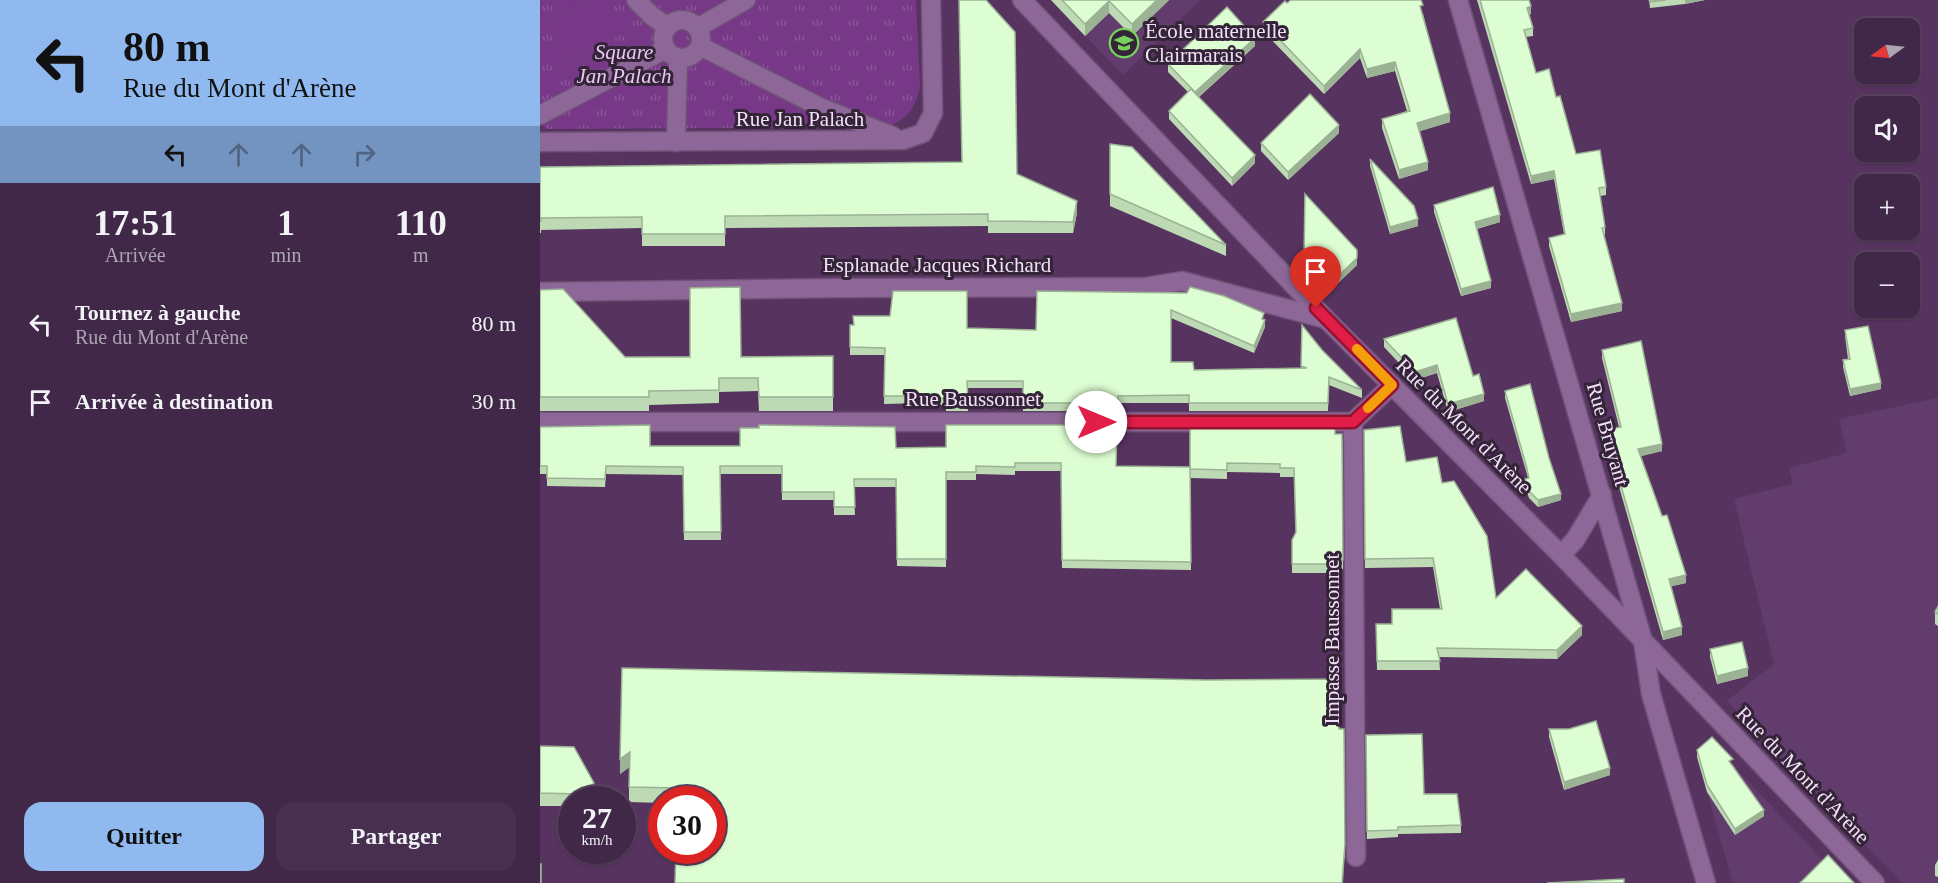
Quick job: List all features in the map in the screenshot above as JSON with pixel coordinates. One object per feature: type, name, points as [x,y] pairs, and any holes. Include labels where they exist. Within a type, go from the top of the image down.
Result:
[{"type":"street","points":[[636,0],[652,16],[668,27]]},
{"type":"street","points":[[697,28],[746,0]]},
{"type":"street","points":[[700,46],[820,107],[903,141],[923,133],[933,113],[931,0]]},
{"type":"street","name":"Rue du Mont d'Arène","points":[[1022,0],[1328,320],[1561,555],[1875,883]]},
{"type":"street","name":"Rue Bruyant","points":[[1458,0],[1602,495],[1643,641],[1651,694],[1706,883]]},
{"type":"street","points":[[540,115],[672,53],[694,54],[701,40],[697,28],[683,20],[668,27],[663,37],[672,53],[676,142]]},
{"type":"street","name":"Rue Jan Palach","points":[[540,142],[903,141]]},
{"type":"street","name":"Esplanade Jacques Richard","points":[[540,292],[1145,287],[1182,281],[1328,320]]},
{"type":"street","points":[[1353,422],[1392,385]]},
{"type":"street","name":"Rue Baussonnet","points":[[540,422],[1353,422]]},
{"type":"street","name":"Impasse Baussonnet","points":[[1353,422],[1356,857]]},
{"type":"street","points":[[1561,555],[1575,540],[1602,495]]},
{"type":"shaded area","name":"École maternelle Clairmarais","points":[[1051,0],[1200,0],[1123,75]]},
{"type":"shaded area","points":[[1938,398],[1938,883],[1902,883],[1727,701],[1774,664],[1734,499],[1793,484],[1789,468],[1847,453],[1839,419]]},
{"type":"shaded area","points":[[1712,743],[1844,883],[1733,883],[1697,757]]},
{"type":"green space","name":"Square Jan Palach","points":[[540,0],[916,0],[920,87],[912,108],[904,118],[884,127],[547,129],[540,123]]},
{"type":"green space","points":[[587,0],[608,0],[630,30],[561,66],[557,14]]},
{"type":"building","points":[[959,0],[986,0],[1015,32],[1017,174],[1077,201],[1073,222],[988,221],[988,214],[725,216],[725,234],[642,234],[642,217],[541,218],[540,221],[540,167],[962,162]]},
{"type":"building","points":[[1062,0],[1157,0],[1132,24],[1109,1],[1085,24]]},
{"type":"building","points":[[1291,0],[1421,0],[1423,5],[1420,6],[1450,113],[1417,123],[1428,162],[1399,170],[1382,119],[1410,111],[1395,62],[1367,69],[1360,49],[1324,86],[1263,22],[1285,1],[1287,3]]},
{"type":"building","points":[[1480,0],[1529,0],[1531,6],[1527,8],[1533,28],[1524,30],[1536,73],[1549,69],[1556,97],[1560,96],[1576,154],[1600,150],[1606,187],[1599,188],[1605,227],[1602,228],[1622,303],[1571,314],[1549,238],[1565,234],[1554,171],[1531,176]]},
{"type":"building","points":[[1227,7],[1255,38],[1195,92],[1168,64]]},
{"type":"building","points":[[1191,89],[1255,155],[1232,178],[1169,111]]},
{"type":"building","points":[[1310,94],[1339,125],[1288,172],[1261,143]]},
{"type":"building","points":[[1110,144],[1132,147],[1226,245],[1110,194]]},
{"type":"building","points":[[1370,159],[1414,206],[1418,219],[1390,227]]},
{"type":"building","points":[[1493,187],[1500,215],[1475,222],[1491,281],[1461,289],[1434,205]]},
{"type":"building","points":[[1305,194],[1357,250],[1357,258],[1334,280],[1326,271],[1322,276],[1304,256]]},
{"type":"building","points":[[740,287],[741,357],[833,356],[833,397],[759,397],[758,378],[719,378],[719,390],[649,391],[649,397],[540,397],[540,290],[563,289],[625,357],[690,357],[690,288]]},
{"type":"building","points":[[1190,287],[1224,296],[1264,313],[1262,319],[1265,320],[1254,346],[1171,310],[1171,362],[1193,362],[1194,370],[1307,368],[1301,366],[1302,325],[1322,350],[1362,390],[1329,377],[1328,403],[1189,403],[1189,395],[1118,396],[1118,403],[1023,403],[1023,381],[967,381],[968,403],[946,403],[946,399],[926,396],[884,396],[885,348],[850,347],[850,325],[854,325],[853,316],[890,316],[893,291],[967,291],[967,328],[1036,330],[1037,291],[1187,293]]},
{"type":"building","points":[[1456,318],[1473,376],[1479,374],[1484,394],[1448,404],[1437,365],[1415,372],[1384,339]]},
{"type":"building","points":[[1868,326],[1881,383],[1850,389],[1843,360],[1850,359],[1845,330]]},
{"type":"building","points":[[1641,341],[1662,444],[1638,449],[1662,516],[1667,515],[1686,575],[1669,579],[1682,627],[1663,632],[1605,430],[1621,427],[1602,350]]},
{"type":"building","points":[[1530,384],[1561,494],[1538,500],[1529,491],[1525,479],[1529,478],[1505,391]]},
{"type":"building","points":[[1190,424],[1335,425],[1335,434],[1342,434],[1343,560],[1337,560],[1337,564],[1292,564],[1292,540],[1296,532],[1294,468],[1280,468],[1280,464],[1227,463],[1227,470],[1190,469]]},
{"type":"building","points":[[650,425],[650,446],[740,446],[740,428],[759,428],[759,425],[895,427],[896,448],[946,447],[946,425],[1117,425],[1116,466],[1190,467],[1191,562],[1062,560],[1061,463],[1015,463],[1015,467],[976,466],[976,472],[946,472],[946,559],[897,559],[896,479],[854,479],[855,507],[834,507],[834,492],[782,492],[782,466],[720,466],[721,532],[684,532],[683,467],[606,466],[605,479],[547,478],[547,466],[540,466],[540,427]]},
{"type":"building","points":[[1400,426],[1406,462],[1437,457],[1442,483],[1454,481],[1487,536],[1496,598],[1526,569],[1582,626],[1557,650],[1437,648],[1440,661],[1377,661],[1376,624],[1392,624],[1392,609],[1442,609],[1433,558],[1365,559],[1364,430]]},
{"type":"building","points":[[1742,642],[1748,668],[1717,676],[1710,649]]},
{"type":"building","points":[[622,668],[1206,680],[1339,679],[1339,729],[1344,729],[1345,844],[1342,883],[675,883],[676,864],[726,864],[726,786],[629,786],[630,752],[620,759]]},
{"type":"building","points":[[1596,721],[1610,768],[1564,782],[1549,729],[1569,729]]},
{"type":"building","points":[[1422,734],[1424,794],[1457,794],[1461,825],[1398,827],[1398,830],[1367,831],[1366,735]]},
{"type":"building","points":[[1712,737],[1733,759],[1729,761],[1764,810],[1735,829],[1707,785],[1697,750]]},
{"type":"building","points":[[540,746],[574,747],[594,783],[590,786],[558,786],[558,793],[540,793]]},
{"type":"building","points":[[1828,855],[1854,883],[1800,883]]},
{"type":"building","points":[[1624,879],[1624,883],[1547,883]]},
{"type":"slow traffic","points":[[1357,349],[1392,385],[1368,408]]},
{"type":"place","name":"École maternelle Clairmarais","points":[[1124,43]]},
{"type":"route","points":[[1096,422],[1353,422],[1392,385],[1316,308]]}]
